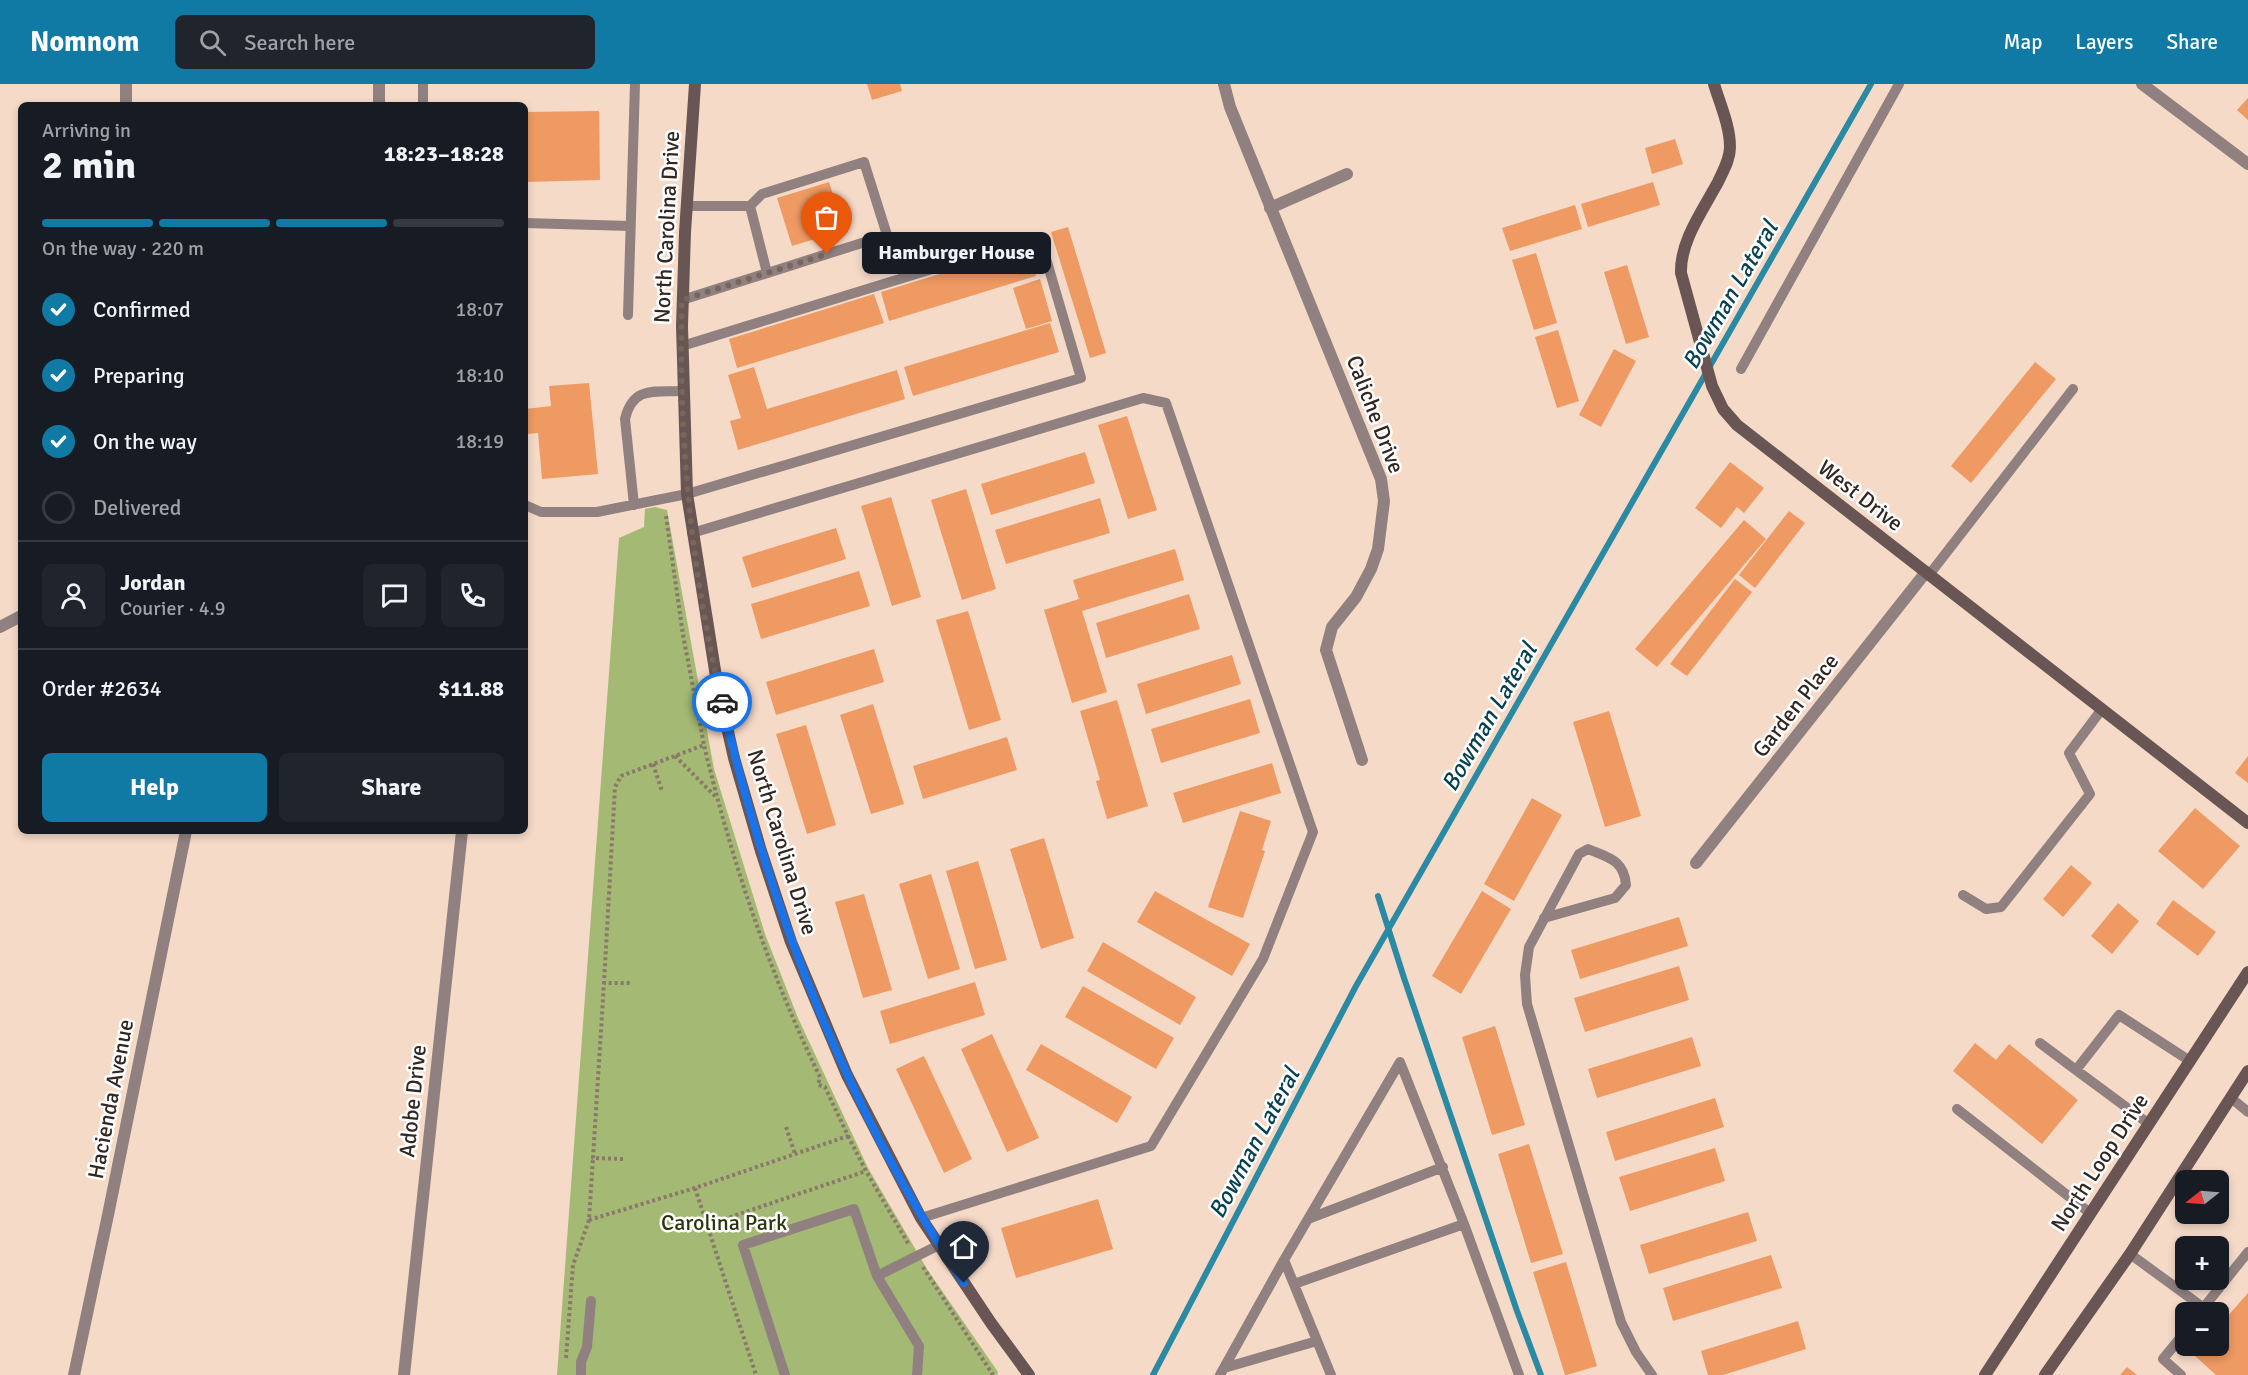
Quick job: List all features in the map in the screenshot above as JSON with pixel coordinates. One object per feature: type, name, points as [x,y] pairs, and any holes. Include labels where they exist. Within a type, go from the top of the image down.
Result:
[{"type":"main road","name":"North Carolina Drive","points":[[695,84],[682,300],[682,391],[687,494],[717,683],[743,789],[791,942],[847,1075],[921,1218],[1029,1375]]},
{"type":"main road","name":"West Drive","points":[[1714,84],[1729,134],[1730,150],[1727,165],[1684,246],[1681,273],[1712,386],[1723,409],[1737,425],[2248,823]]},
{"type":"main road","name":"North Loop Drive","points":[[1985,1375],[2248,972]]},
{"type":"main road","points":[[2045,1375],[2130,1254],[2248,1071]]},
{"type":"street","points":[[126,84],[126,102]]},
{"type":"street","points":[[379,84],[379,102]]},
{"type":"street","name":"Caliche Drive","points":[[1224,84],[1230,107],[1270,208],[1381,479],[1384,501],[1378,549],[1371,569],[1356,597],[1332,627],[1326,650],[1362,760]]},
{"type":"street","points":[[2142,84],[2248,164]]},
{"type":"street","points":[[1270,208],[1347,174]]},
{"type":"street","name":"Garden Place","points":[[1696,863],[1927,574]]},
{"type":"street","points":[[0,627],[18,618]]},
{"type":"street","name":"Hacienda Avenue","points":[[74,1375],[185,834]]},
{"type":"street","name":"Adobe Drive","points":[[404,1375],[462,834]]},
{"type":"lane","points":[[423,84],[423,102]]},
{"type":"lane","points":[[628,315],[634,84]]},
{"type":"lane","points":[[1741,369],[1899,84]]},
{"type":"lane","points":[[682,300],[887,235],[864,162],[762,194],[750,206],[686,206]]},
{"type":"lane","points":[[750,206],[767,273]]},
{"type":"lane","points":[[528,223],[630,226]]},
{"type":"lane","points":[[528,506],[541,512],[597,512],[687,494],[1081,378],[1042,245],[1020,243],[682,346]]},
{"type":"lane","points":[[1927,574],[2073,389]]},
{"type":"lane","points":[[634,505],[625,419],[628,406],[640,394],[682,391]]},
{"type":"lane","points":[[692,533],[1143,398],[1166,403],[1313,832],[1263,959],[1151,1146],[921,1218]]},
{"type":"lane","points":[[1963,895],[1986,909],[2001,906],[2090,794],[2069,753],[2102,709]]},
{"type":"lane","points":[[1544,918],[1615,898],[1626,885],[1624,872],[1615,861],[1588,849],[1579,854],[1528,947],[1525,975],[1527,1004],[1622,1322],[1636,1352],[1652,1375]]},
{"type":"lane","points":[[2076,1070],[2119,1015],[2190,1061]]},
{"type":"lane","points":[[2040,1043],[2149,1124]]},
{"type":"lane","points":[[1222,1372],[1284,1260],[1400,1062],[1443,1167],[1519,1375]]},
{"type":"lane","points":[[2231,1098],[2248,1112]]},
{"type":"lane","points":[[1957,1109],[2090,1213]]},
{"type":"lane","points":[[1308,1219],[1443,1167]]},
{"type":"lane","points":[[785,1375],[744,1245],[854,1209],[877,1276],[919,1346],[917,1375]]},
{"type":"lane","points":[[1294,1284],[1464,1224]]},
{"type":"lane","points":[[877,1276],[939,1245]]},
{"type":"lane","points":[[2208,1302],[2248,1252]]},
{"type":"lane","points":[[2130,1254],[2192,1302]]},
{"type":"lane","points":[[1284,1260],[1331,1375]]},
{"type":"lane","points":[[580,1375],[580,1362],[587,1347],[591,1301]]},
{"type":"lane","points":[[1222,1372],[1317,1341]]},
{"type":"lane","points":[[2175,1344],[2163,1359],[2181,1375]]},
{"type":"path","points":[[589,1220],[695,1188],[848,1136],[825,1087],[818,1085],[820,1077],[792,1019],[762,939],[717,798],[704,745],[683,635],[666,516]]},
{"type":"path","points":[[566,1364],[573,1265],[589,1220],[615,787],[621,776],[704,745]]},
{"type":"path","points":[[675,756],[717,798]]},
{"type":"path","points":[[653,764],[662,791]]},
{"type":"path","points":[[604,983],[632,983]]},
{"type":"path","points":[[786,1127],[795,1154]]},
{"type":"path","points":[[593,1158],[623,1160]]},
{"type":"path","points":[[707,1225],[866,1171]]},
{"type":"path","points":[[695,1188],[756,1375]]},
{"type":"green space","name":"Carolina Park","points":[[655,507],[667,510],[714,769],[765,934],[798,1018],[868,1168],[927,1269],[998,1372],[997,1375],[557,1375],[619,538],[644,527],[645,509]]},
{"type":"building","points":[[867,84],[900,84],[902,91],[872,100]]},
{"type":"building","points":[[2248,98],[2248,120],[2237,110]]},
{"type":"building","points":[[599,111],[600,180],[528,182],[528,112]]},
{"type":"building","points":[[1675,139],[1683,164],[1652,174],[1645,148]]},
{"type":"building","points":[[829,182],[844,230],[792,246],[777,198]]},
{"type":"building","points":[[1653,182],[1660,205],[1588,227],[1581,204]]},
{"type":"building","points":[[1575,205],[1582,229],[1510,251],[1502,228]]},
{"type":"building","points":[[1068,227],[1106,353],[1090,358],[1051,232]]},
{"type":"building","points":[[1027,247],[1036,276],[889,321],[881,292]]},
{"type":"building","points":[[1536,253],[1557,323],[1534,330],[1512,260]]},
{"type":"building","points":[[1627,265],[1649,337],[1626,344],[1604,272]]},
{"type":"building","points":[[1040,279],[1052,321],[1026,329],[1013,288]]},
{"type":"building","points":[[874,294],[884,323],[737,368],[729,339]]},
{"type":"building","points":[[1050,323],[1059,352],[913,396],[904,367]]},
{"type":"building","points":[[1558,330],[1579,401],[1557,408],[1535,337]]},
{"type":"building","points":[[1614,349],[1636,361],[1601,427],[1579,415]]},
{"type":"building","points":[[2035,362],[2056,379],[1971,483],[1951,466]]},
{"type":"building","points":[[754,367],[767,409],[897,370],[905,399],[738,450],[730,421],[741,418],[728,375]]},
{"type":"building","points":[[589,383],[598,474],[542,479],[538,433],[528,434],[528,409],[551,406],[549,386]]},
{"type":"building","points":[[1127,416],[1157,510],[1128,519],[1098,425]]},
{"type":"building","points":[[1085,452],[1095,483],[991,515],[981,484]]},
{"type":"building","points":[[1730,462],[1764,488],[1744,513],[1737,507],[1721,528],[1695,508]]},
{"type":"building","points":[[966,489],[996,589],[962,600],[931,500]]},
{"type":"building","points":[[891,497],[921,597],[892,606],[861,506]]},
{"type":"building","points":[[1100,498],[1110,533],[1006,564],[995,530]]},
{"type":"building","points":[[1789,511],[1805,523],[1755,588],[1739,575]]},
{"type":"building","points":[[1744,520],[1766,539],[1657,667],[1635,649]]},
{"type":"building","points":[[836,528],[846,559],[752,588],[742,557]]},
{"type":"building","points":[[1175,549],[1184,580],[1082,611],[1107,692],[1072,703],[1044,610],[1079,599],[1073,580]]},
{"type":"building","points":[[859,571],[870,606],[761,639],[751,604]]},
{"type":"building","points":[[1735,579],[1752,592],[1687,676],[1670,664]]},
{"type":"building","points":[[1189,594],[1200,629],[1106,658],[1096,623]]},
{"type":"building","points":[[968,611],[1001,720],[969,730],[936,620]]},
{"type":"building","points":[[874,649],[884,682],[776,715],[766,682]]},
{"type":"building","points":[[1232,655],[1241,684],[1146,714],[1137,684]]},
{"type":"building","points":[[1250,699],[1260,733],[1161,763],[1151,729]]},
{"type":"building","points":[[1117,700],[1148,806],[1107,819],[1096,781],[1100,780],[1080,711]]},
{"type":"building","points":[[873,704],[904,804],[871,814],[840,715]]},
{"type":"building","points":[[1609,711],[1641,816],[1605,827],[1573,722]]},
{"type":"building","points":[[806,725],[836,825],[807,834],[776,734]]},
{"type":"building","points":[[1007,737],[1017,770],[923,799],[913,766]]},
{"type":"building","points":[[2248,756],[2248,783],[2235,773]]},
{"type":"building","points":[[1272,763],[1281,793],[1183,823],[1173,793]]},
{"type":"building","points":[[1532,798],[1562,815],[1514,901],[1484,884]]},
{"type":"building","points":[[2195,808],[2240,846],[2203,889],[2158,851]]},
{"type":"building","points":[[1240,811],[1271,821],[1262,850],[1265,851],[1243,918],[1208,907]]},
{"type":"building","points":[[1044,838],[1074,938],[1041,949],[1010,849]]},
{"type":"building","points":[[978,861],[1007,960],[975,969],[946,871]]},
{"type":"building","points":[[2071,865],[2092,883],[2063,917],[2043,899]]},
{"type":"building","points":[[931,874],[960,969],[928,979],[899,884]]},
{"type":"building","points":[[1155,891],[1250,944],[1232,976],[1137,922]]},
{"type":"building","points":[[1482,891],[1511,909],[1461,994],[1432,976]]},
{"type":"building","points":[[864,894],[892,990],[863,998],[835,902]]},
{"type":"building","points":[[2173,900],[2216,932],[2198,956],[2156,924]]},
{"type":"building","points":[[2118,903],[2139,921],[2112,954],[2091,936]]},
{"type":"building","points":[[1679,917],[1688,946],[1580,979],[1571,950]]},
{"type":"building","points":[[1103,942],[1196,997],[1180,1025],[1087,971]]},
{"type":"building","points":[[1679,966],[1689,1000],[1585,1032],[1574,998]]},
{"type":"building","points":[[975,982],[985,1015],[890,1044],[880,1011]]},
{"type":"building","points":[[1083,986],[1174,1038],[1156,1069],[1065,1017]]},
{"type":"building","points":[[1495,1026],[1525,1125],[1492,1135],[1462,1037]]},
{"type":"building","points":[[992,1034],[1039,1138],[1007,1152],[961,1049]]},
{"type":"building","points":[[1692,1037],[1701,1066],[1597,1098],[1588,1069]]},
{"type":"building","points":[[1975,1043],[1996,1060],[2009,1044],[2078,1100],[2042,1144],[1953,1071]]},
{"type":"building","points":[[1041,1044],[1132,1097],[1117,1123],[1026,1070]]},
{"type":"building","points":[[924,1056],[972,1159],[944,1173],[896,1069]]},
{"type":"building","points":[[1715,1098],[1724,1127],[1615,1161],[1606,1132]]},
{"type":"building","points":[[1529,1144],[1563,1254],[1531,1263],[1498,1154]]},
{"type":"building","points":[[1715,1148],[1725,1181],[1630,1211],[1619,1177]]},
{"type":"building","points":[[1098,1199],[1113,1249],[1016,1278],[1001,1228]]},
{"type":"building","points":[[1748,1212],[1757,1241],[1649,1274],[1640,1245]]},
{"type":"building","points":[[1771,1255],[1782,1288],[1673,1321],[1663,1288]]},
{"type":"building","points":[[1566,1262],[1597,1366],[1565,1375],[1533,1272]]},
{"type":"building","points":[[2248,1293],[2248,1375],[2216,1375],[2195,1356],[2229,1356],[2229,1315]]},
{"type":"building","points":[[1798,1321],[1806,1349],[1723,1375],[1708,1375],[1701,1351]]},
{"type":"building","points":[[2127,1367],[2137,1375],[2120,1375]]},
{"type":"waterway","name":"Bowman Lateral","points":[[1153,1375],[1356,986],[1871,84]]},
{"type":"waterway","points":[[1378,896],[1517,1311],[1541,1375]]},
{"type":"way so far","points":[[722,702],[699,582],[687,494],[682,378],[682,300],[827,254]]},
{"type":"place","name":"Hamburger House","points":[[827,254]]},
{"type":"route","points":[[722,702],[760,851],[791,942],[818,1009],[847,1075],[890,1160],[921,1218],[964,1283]]}]
